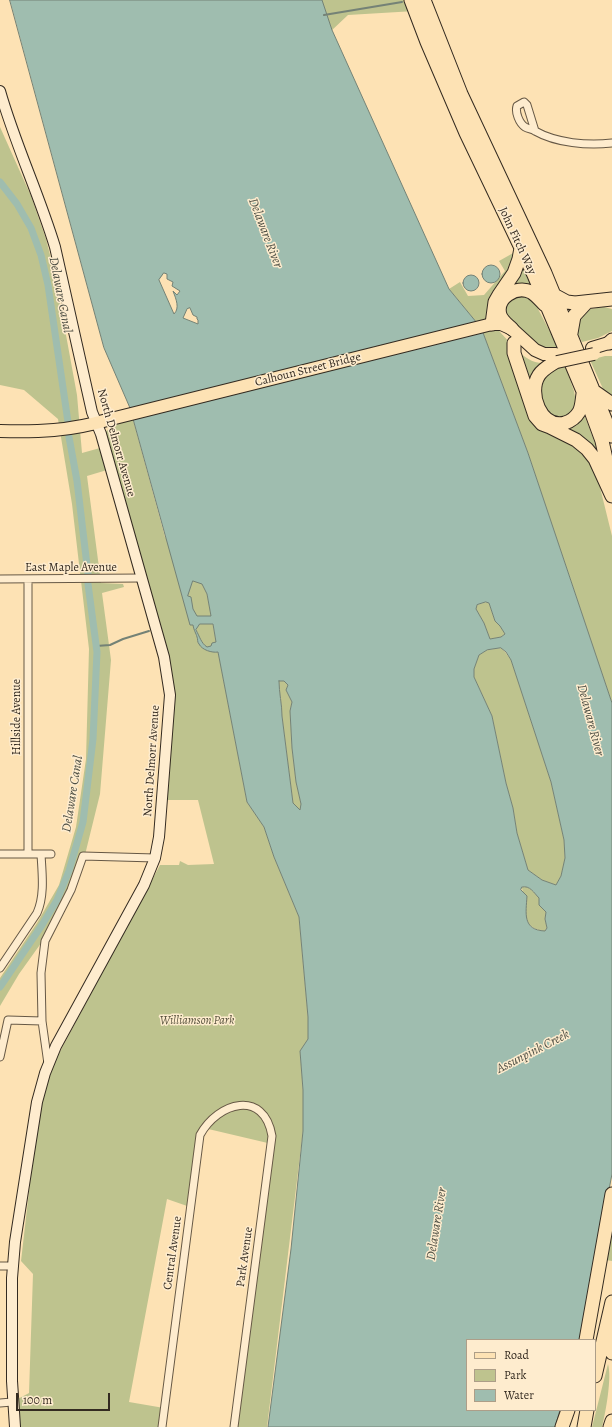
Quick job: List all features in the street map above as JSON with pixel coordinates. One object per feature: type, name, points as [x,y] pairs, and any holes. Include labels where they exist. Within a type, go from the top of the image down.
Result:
[{"type":"highway","name":"John Fitch Way","points":[[411,0],[466,133],[547,306],[589,393],[612,436]]},
{"type":"highway","name":"John Fitch Way","points":[[424,0],[466,106],[524,228],[571,334],[589,393],[588,403],[602,441],[612,486]]},
{"type":"highway","points":[[492,325],[495,302],[514,273],[521,248]]},
{"type":"highway","points":[[512,330],[503,320],[500,312],[502,302],[511,292],[523,290],[530,292],[547,306]]},
{"type":"highway","points":[[554,295],[567,302],[586,303],[609,301]]},
{"type":"highway","points":[[571,334],[574,316],[586,303]]},
{"type":"highway","points":[[514,343],[514,353],[535,416],[542,424],[576,440],[587,449],[595,459],[612,496]]},
{"type":"highway","points":[[556,359],[543,370],[537,380],[536,398],[542,415],[547,420],[561,424],[569,422],[580,412],[589,393],[612,404]]},
{"type":"highway","points":[[586,1339],[612,1194]]},
{"type":"highway","points":[[612,1302],[610,1347],[612,1353]]},
{"type":"highway","points":[[596,1372],[612,1302]]},
{"type":"highway","points":[[562,1427],[568,1411]]},
{"type":"highway","points":[[571,1427],[574,1411]]},
{"type":"highway","points":[[584,1427],[587,1411]]},
{"type":"highway","points":[[610,1427],[612,1421]]},
{"type":"main road","name":"North Delmorr Avenue","points":[[0,91],[20,152],[48,222],[92,412],[102,440],[166,665],[170,694],[159,835],[155,858],[144,885],[71,1018],[48,1065],[37,1102],[15,1242],[13,1266],[12,1402],[15,1427]]},
{"type":"main road","points":[[492,325],[501,324],[512,330],[534,350],[556,359]]},
{"type":"main road","name":"Calhoun Street Bridge","points":[[0,431],[56,431],[83,427],[492,325]]},
{"type":"main road","points":[[492,325],[527,354],[538,359],[556,359],[593,351],[611,344]]},
{"type":"street","points":[[535,131],[544,136],[589,144],[612,143]]},
{"type":"street","name":"East Maple Avenue","points":[[0,579],[141,578]]},
{"type":"street","name":"Hillside Avenue","points":[[28,580],[28,854]]},
{"type":"street","points":[[0,854],[52,854]]},
{"type":"street","points":[[0,968],[39,908],[42,889],[41,854]]},
{"type":"street","points":[[48,1065],[42,1021],[41,973],[45,941],[71,890],[83,856],[155,858]]},
{"type":"street","points":[[0,1057],[8,1020],[42,1021]]},
{"type":"street","name":"Central Avenue","points":[[162,1427],[200,1135],[208,1122],[220,1112],[242,1105]]},
{"type":"street","name":"Park Avenue","points":[[234,1427],[272,1136],[271,1129],[265,1117],[255,1109],[242,1105]]},
{"type":"street","points":[[0,1266],[13,1266]]},
{"type":"street","points":[[0,1402],[12,1402]]},
{"type":"green space","points":[[321,0],[411,0],[415,11],[348,15],[330,32]]},
{"type":"green space","points":[[0,127],[31,196],[46,239],[55,275],[77,395],[82,453],[100,448],[107,470],[87,476],[101,583],[123,584],[124,587],[102,593],[111,660],[100,794],[82,867],[59,918],[19,974],[0,1006],[0,978],[37,923],[59,885],[76,827],[86,759],[89,649],[72,504],[58,419],[24,390],[0,385]]},
{"type":"green space","points":[[515,252],[491,316],[500,332],[512,345],[533,418],[585,450],[596,471],[612,536],[612,703],[528,453],[482,330],[449,289],[460,282],[468,296],[484,295],[505,271],[499,261]]},
{"type":"green space","points":[[522,262],[534,289],[506,289]]},
{"type":"green space","points":[[515,295],[523,295],[537,304],[538,309],[558,347],[545,348],[540,346],[521,332],[510,320],[506,315],[505,308],[508,301]]},
{"type":"green space","points":[[604,307],[612,309],[612,331],[598,338],[582,342],[577,332],[579,315],[583,310]]},
{"type":"green space","points":[[516,350],[533,361],[545,363],[532,390]]},
{"type":"green space","points":[[605,356],[612,356],[612,399],[604,391],[590,360]]},
{"type":"green space","points":[[565,366],[574,391],[577,408],[572,415],[556,419],[542,402],[539,388],[540,382],[549,370]]},
{"type":"green space","points":[[584,414],[602,462],[565,426]]},
{"type":"green space","name":"Williamson Park","points":[[132,416],[165,537],[181,552],[196,571],[207,594],[247,802],[264,827],[274,857],[299,917],[308,1017],[308,1039],[300,1051],[303,1090],[303,1131],[267,1427],[235,1427],[272,1144],[204,1128],[190,1207],[167,1199],[129,1402],[164,1408],[162,1427],[19,1427],[12,1402],[29,1393],[33,1274],[21,1261],[41,1087],[160,865],[179,865],[180,861],[188,865],[214,864],[198,800],[162,800],[169,702],[157,634],[101,434]]},
{"type":"green space","points":[[486,602],[489,603],[495,621],[505,634],[501,637],[490,639],[484,623],[476,609],[477,605]]},
{"type":"green space","points":[[501,648],[511,660],[551,782],[564,840],[565,859],[561,876],[556,885],[542,880],[528,870],[517,833],[513,808],[506,783],[492,716],[474,677],[474,669],[479,655],[487,650]]},
{"type":"green space","points":[[279,680],[284,681],[288,685],[286,690],[292,702],[290,711],[292,748],[296,782],[301,804],[300,810],[293,803]]},
{"type":"green space","points":[[522,887],[530,888],[539,898],[539,905],[546,912],[545,919],[547,928],[545,931],[535,929],[529,924],[525,911],[526,900]]},
{"type":"green space","points":[[612,1225],[612,1261],[606,1260]]},
{"type":"green space","points":[[608,1364],[609,1385],[602,1427],[592,1427]]},
{"type":"water","points":[[10,0],[322,0],[332,30],[449,289],[482,330],[528,453],[612,703],[612,1174],[580,1339],[466,1339],[466,1411],[560,1411],[555,1427],[268,1427],[291,1249],[303,1131],[303,1090],[300,1051],[308,1039],[308,1017],[299,917],[274,857],[264,827],[247,802],[218,652],[207,651],[202,648],[198,642],[193,625],[190,625],[130,408],[104,348]],"holes":[[[164,273],[167,274],[167,279],[173,282],[172,286],[180,291],[177,295],[173,291],[177,306],[174,314],[159,280]],[[190,308],[193,315],[197,317],[198,324],[183,318],[187,309]],[[193,581],[202,584],[207,594],[211,616],[197,616],[193,609],[191,597],[188,596]],[[486,602],[489,603],[495,621],[505,634],[501,637],[490,639],[484,623],[476,609],[477,605]],[[200,624],[213,624],[216,642],[207,647],[202,642],[196,630]],[[501,648],[506,652],[511,660],[551,782],[564,840],[565,858],[561,876],[556,885],[542,880],[528,870],[517,833],[513,808],[506,783],[492,716],[474,677],[474,669],[479,655],[487,650]],[[279,681],[284,681],[288,685],[286,690],[292,702],[290,711],[292,748],[296,782],[301,804],[300,810],[293,803]],[[522,887],[530,888],[539,898],[539,905],[546,912],[545,919],[547,928],[545,931],[532,928],[529,924],[526,914],[527,896],[521,890]]]},
{"type":"water","points":[[491,265],[497,268],[500,274],[497,280],[491,283],[485,280],[482,274],[485,268]]},
{"type":"water","points":[[468,275],[474,275],[479,280],[477,289],[474,291],[468,291],[463,286],[463,280]]},
{"type":"waterway","points":[[324,15],[402,2]]},
{"type":"waterway","name":"Delaware Canal","points":[[0,182],[17,204],[31,228],[41,255],[48,285],[68,422]]},
{"type":"waterway","name":"Delaware Canal","points":[[69,437],[77,481],[88,574]]},
{"type":"waterway","name":"Delaware Canal","points":[[0,987],[57,900],[69,871],[83,822],[93,739],[97,652],[88,584]]},
{"type":"waterway","points":[[96,646],[110,645],[123,639],[149,631]]},
{"type":"water label","name":"Delaware River","points":[[265,233]]},
{"type":"water label","name":"Delaware River","points":[[590,720]]},
{"type":"water label","name":"Assunpink Creek","points":[[533,1052]]},
{"type":"water label","name":"Delaware River","points":[[437,1224]]}]
